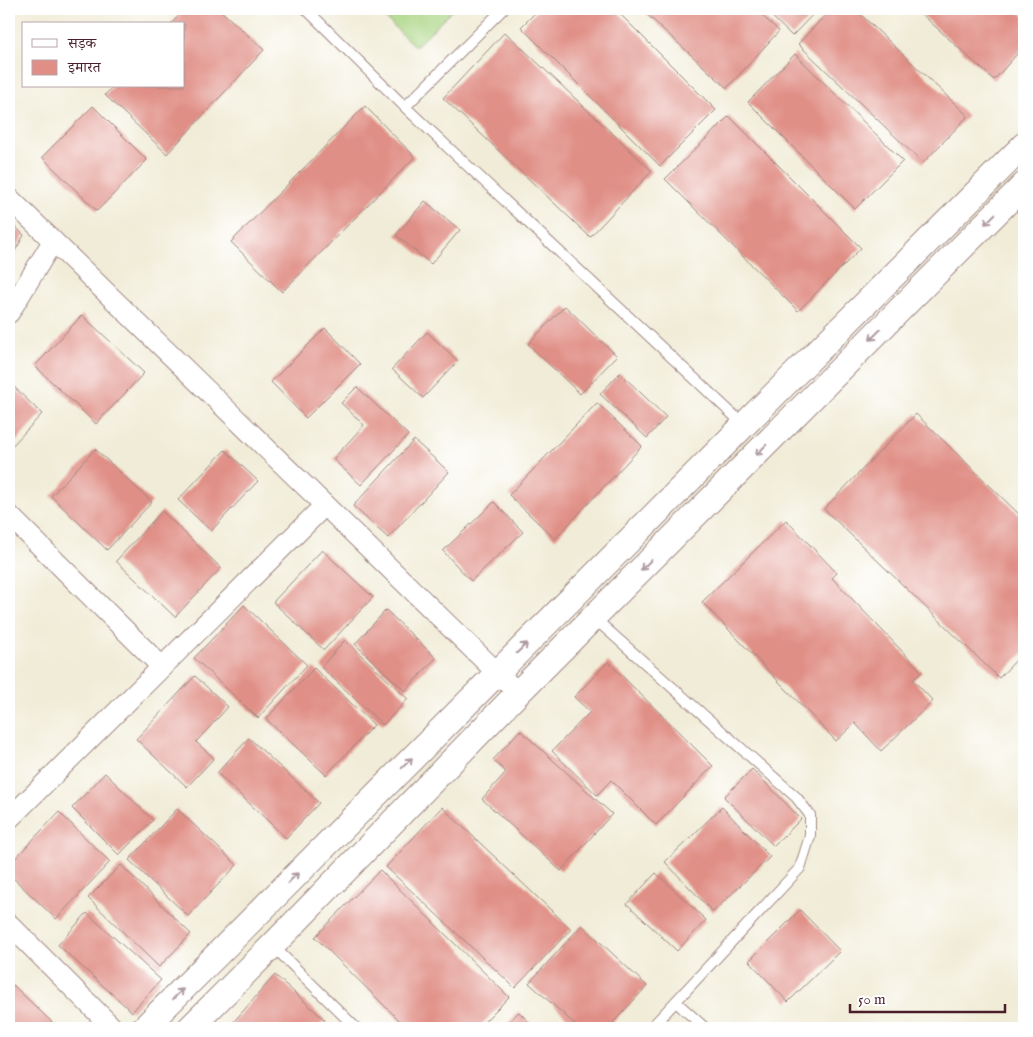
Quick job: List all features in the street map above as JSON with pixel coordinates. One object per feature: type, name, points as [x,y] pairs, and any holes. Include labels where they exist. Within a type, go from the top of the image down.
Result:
[{"type":"street","points":[[144,1028],[1024,145]]},
{"type":"street","points":[[190,1028],[518,692],[594,618],[1024,185]]},
{"type":"street","points":[[9,198],[518,692]]},
{"type":"street","points":[[9,313],[52,241]]},
{"type":"street","points":[[9,819],[325,505]]},
{"type":"street","points":[[9,515],[162,667]]},
{"type":"street","points":[[9,924],[114,1028]]},
{"type":"lane","points":[[306,9],[405,107],[744,424]]},
{"type":"lane","points":[[405,107],[503,9]]},
{"type":"lane","points":[[594,618],[796,796],[810,815],[810,836],[800,868],[651,1028]]},
{"type":"lane","points":[[273,945],[356,1028]]},
{"type":"lane","points":[[676,1002],[705,1028]]},
{"type":"green space","points":[[376,9],[454,9],[415,47]]},
{"type":"building","points":[[185,9],[219,9],[264,50],[167,154],[105,95],[111,88],[185,88],[185,22],[173,22]]},
{"type":"building","points":[[539,9],[615,9],[716,110],[660,166],[521,27]]},
{"type":"building","points":[[641,9],[755,9],[779,31],[727,88]]},
{"type":"building","points":[[764,9],[818,9],[792,36]]},
{"type":"building","points":[[831,9],[855,9],[968,116],[923,163],[798,44]]},
{"type":"building","points":[[916,9],[1016,9],[1024,16],[1024,46],[994,80]]},
{"type":"building","points":[[505,32],[652,171],[590,237],[443,98]]},
{"type":"building","points":[[795,54],[903,161],[855,209],[748,102]]},
{"type":"building","points":[[93,106],[147,160],[97,211],[42,157]]},
{"type":"building","points":[[365,106],[415,157],[282,292],[231,242]]},
{"type":"building","points":[[729,116],[861,248],[798,311],[665,179]]},
{"type":"building","points":[[425,201],[460,230],[431,264],[396,235]]},
{"type":"building","points":[[9,221],[24,235],[9,262]]},
{"type":"building","points":[[565,306],[617,356],[580,394],[528,344]]},
{"type":"building","points":[[82,315],[144,373],[96,424],[35,366]]},
{"type":"building","points":[[325,328],[360,364],[306,418],[271,382]]},
{"type":"building","points":[[427,332],[458,361],[423,398],[392,369]]},
{"type":"building","points":[[620,373],[666,417],[647,438],[600,394]]},
{"type":"building","points":[[9,382],[42,414],[9,449]]},
{"type":"building","points":[[357,387],[408,435],[361,485],[333,459],[364,425],[341,403]]},
{"type":"building","points":[[597,403],[642,446],[555,539],[509,495]]},
{"type":"building","points":[[916,414],[1024,519],[1024,652],[999,678],[824,509]]},
{"type":"building","points":[[414,440],[449,472],[388,538],[353,506]]},
{"type":"building","points":[[95,449],[152,502],[107,550],[51,496]]},
{"type":"building","points":[[225,450],[258,481],[211,531],[178,500]]},
{"type":"building","points":[[494,502],[523,532],[471,581],[443,551]]},
{"type":"building","points":[[162,511],[221,568],[175,617],[116,561]]},
{"type":"building","points":[[786,520],[837,573],[832,578],[922,672],[913,680],[933,701],[881,751],[855,723],[836,741],[702,602]]},
{"type":"building","points":[[322,550],[373,597],[324,650],[273,602]]},
{"type":"building","points":[[244,605],[307,665],[258,718],[194,658]]},
{"type":"building","points":[[386,610],[436,658],[405,691],[355,644]]},
{"type":"building","points":[[345,640],[408,699],[383,725],[321,667]]},
{"type":"building","points":[[608,662],[713,766],[656,825],[611,780],[597,795],[552,751],[590,712],[574,697]]},
{"type":"building","points":[[314,668],[374,725],[326,775],[266,719]]},
{"type":"building","points":[[195,676],[228,707],[196,742],[214,758],[187,787],[136,739]]},
{"type":"building","points":[[520,730],[612,814],[561,871],[482,799],[506,772],[493,760]]},
{"type":"building","points":[[249,738],[319,803],[286,838],[217,773]]},
{"type":"building","points":[[752,769],[801,819],[774,846],[724,797]]},
{"type":"building","points":[[105,773],[153,820],[119,855],[72,808]]},
{"type":"building","points":[[442,807],[571,929],[515,988],[386,867]]},
{"type":"building","points":[[722,807],[770,857],[713,912],[665,862]]},
{"type":"building","points":[[177,809],[237,865],[188,916],[129,860]]},
{"type":"building","points":[[59,812],[110,862],[56,919],[9,874],[9,865]]},
{"type":"building","points":[[121,865],[191,934],[159,967],[88,898]]},
{"type":"building","points":[[380,870],[509,997],[478,1028],[407,1028],[315,937]]},
{"type":"building","points":[[656,873],[706,920],[677,951],[627,904]]},
{"type":"building","points":[[800,910],[840,951],[788,1002],[749,961]]},
{"type":"building","points":[[87,913],[161,980],[132,1012],[58,945]]},
{"type":"building","points":[[582,925],[647,986],[608,1028],[579,1028],[529,983]]},
{"type":"building","points":[[275,975],[325,1020],[318,1028],[228,1028]]},
{"type":"building","points":[[13,985],[58,1028],[9,1028],[9,989]]},
{"type":"building","points":[[519,1012],[535,1028],[502,1028]]}]
